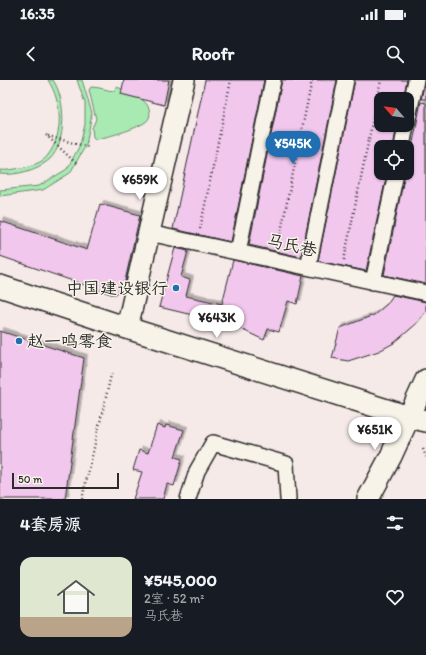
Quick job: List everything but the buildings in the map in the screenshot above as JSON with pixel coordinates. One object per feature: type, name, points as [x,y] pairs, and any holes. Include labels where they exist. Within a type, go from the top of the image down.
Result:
[{"type":"street","points":[[127,328],[184,80]]},
{"type":"street","points":[[238,252],[273,80]]},
{"type":"street","points":[[308,268],[346,80]]},
{"type":"street","points":[[413,92],[416,80]]},
{"type":"street","points":[[373,282],[395,180]]},
{"type":"street","name":"马氏巷","points":[[149,233],[426,293]]},
{"type":"street","points":[[0,286],[127,328],[418,419]]},
{"type":"street","points":[[368,499],[392,456],[418,419],[426,380]]},
{"type":"street","points":[[188,499],[197,471],[213,443],[286,464],[288,499]]},
{"type":"path","points":[[197,244],[231,80]]},
{"type":"path","points":[[275,260],[312,80]]},
{"type":"path","points":[[341,275],[381,80]]},
{"type":"path","points":[[78,165],[46,135],[88,147]]},
{"type":"path","points":[[82,499],[112,371]]},
{"type":"path","points":[[423,449],[426,457]]},
{"type":"green space","points":[[48,80],[53,80],[57,88],[62,109],[62,132],[56,152],[45,163],[33,169],[19,173],[0,174],[0,170],[21,168],[40,162],[46,158],[53,147],[57,138],[59,118],[56,98]]},
{"type":"green space","points":[[77,80],[82,80],[92,113],[86,145],[70,173],[43,190],[0,196],[0,190],[39,186],[67,169],[80,145],[85,124],[85,103]]},
{"type":"green space","points":[[91,87],[115,91],[116,87],[139,97],[148,106],[150,112],[149,118],[141,125],[107,137],[95,139],[93,137],[92,128],[96,119],[89,90]]},
{"type":"place","name":"中国建设银行","points":[[176,288]]},
{"type":"place","name":"赵一鸣零食","points":[[19,341]]}]
